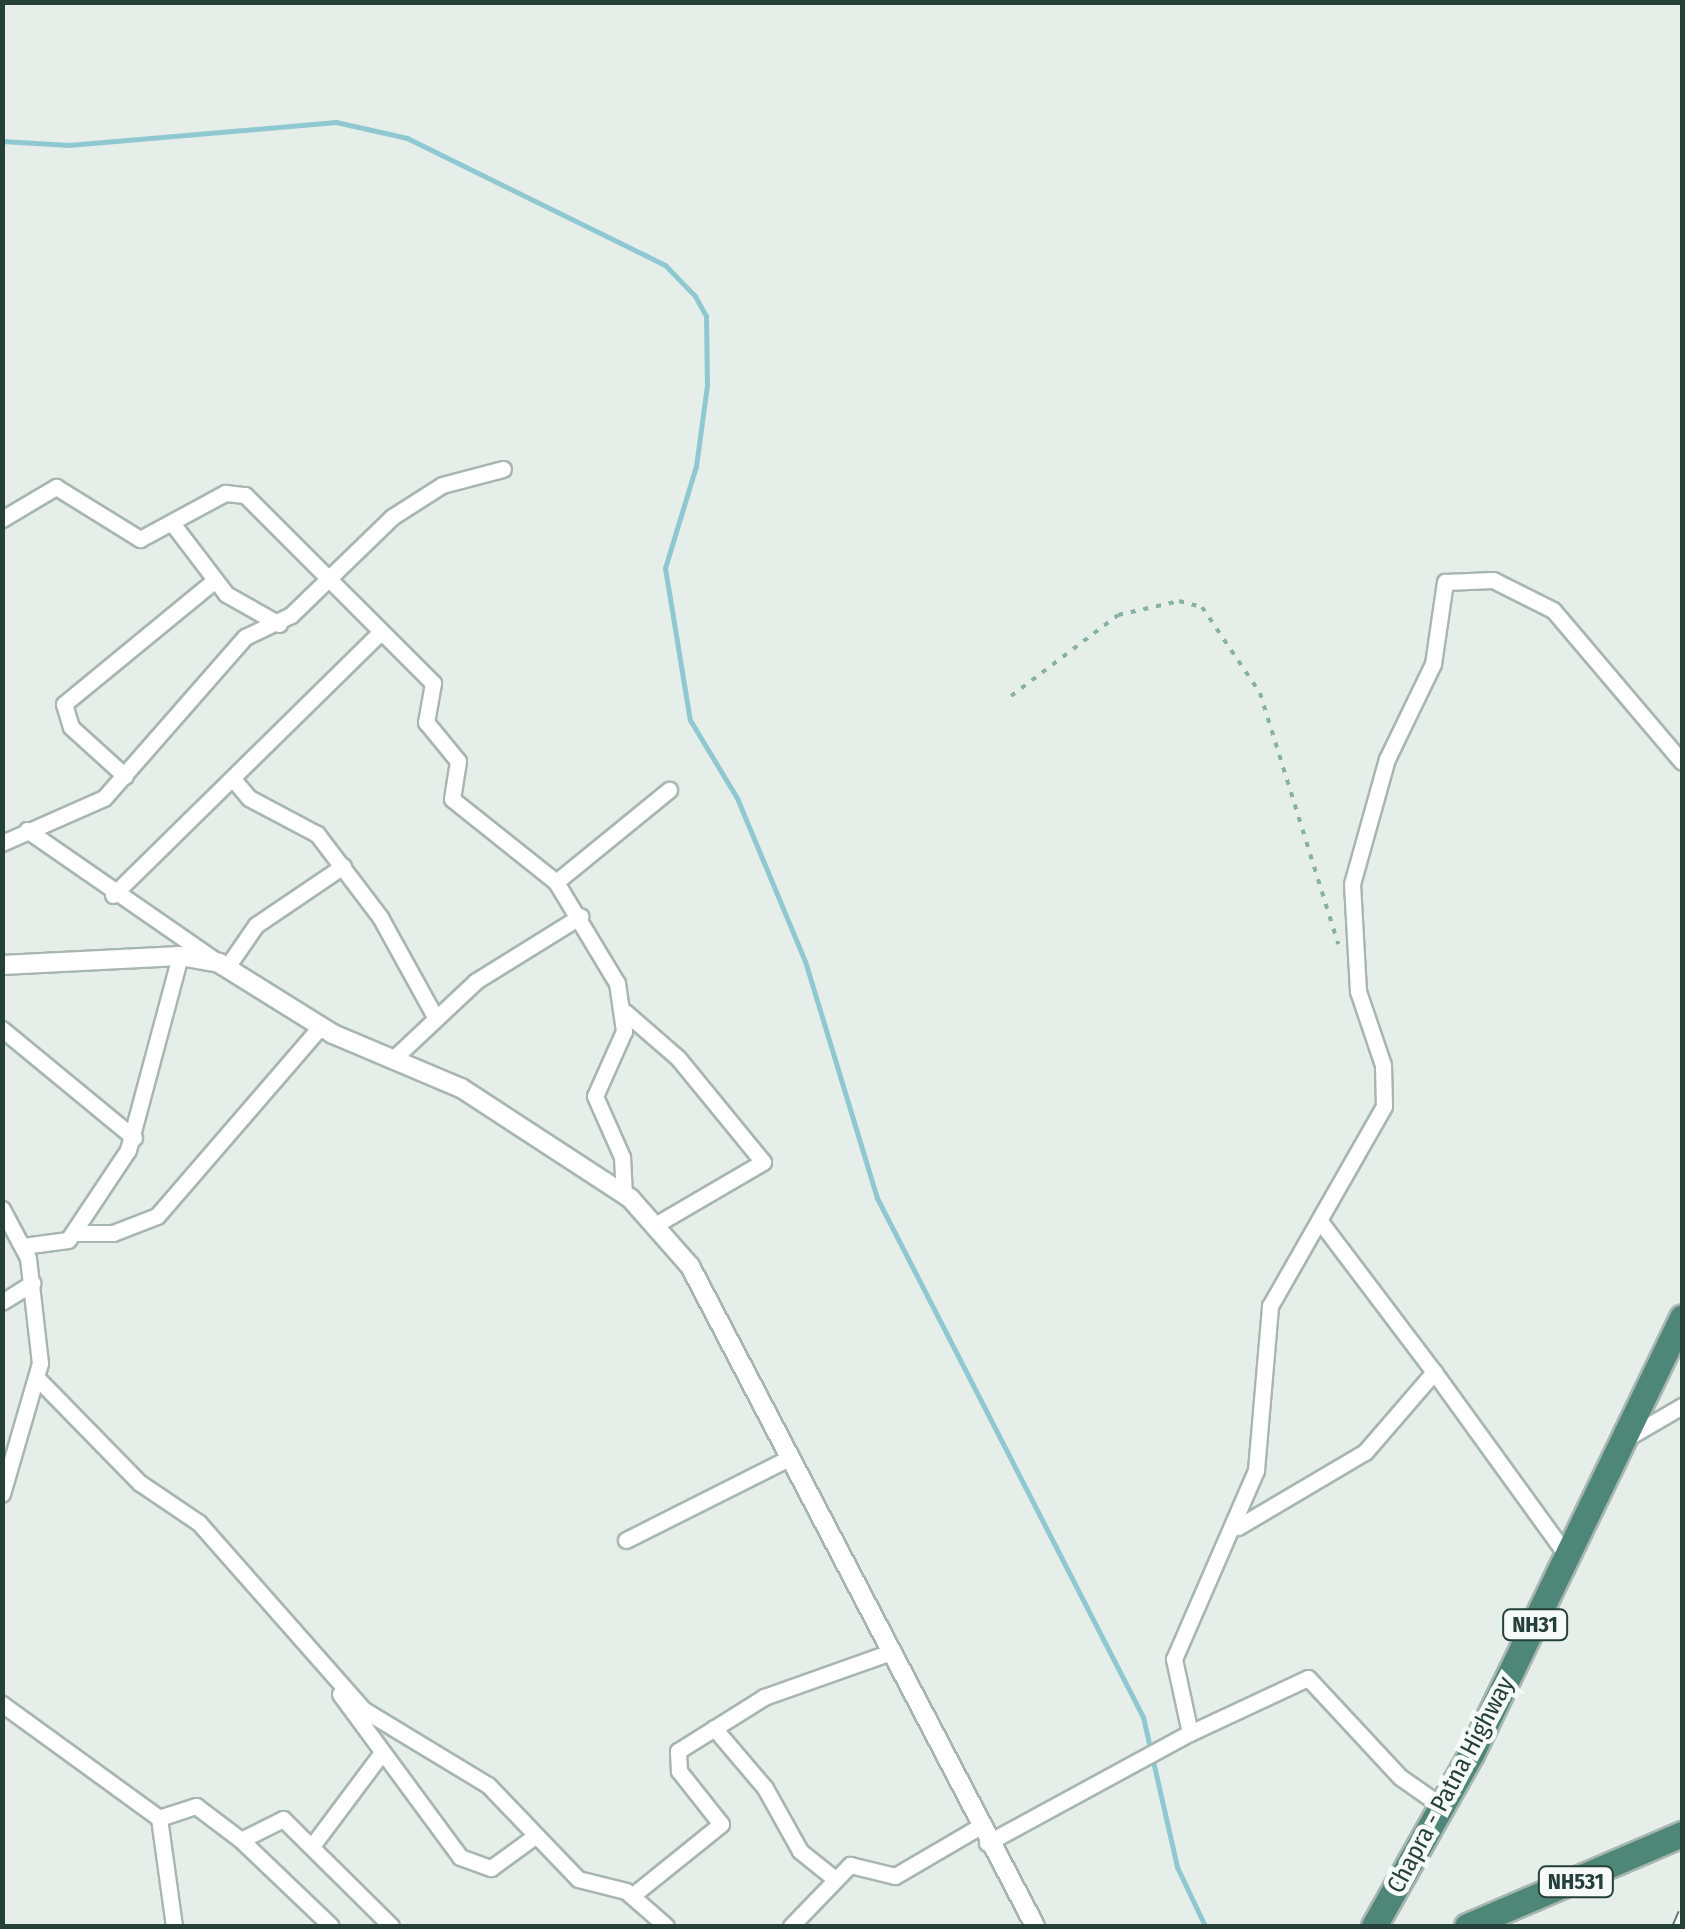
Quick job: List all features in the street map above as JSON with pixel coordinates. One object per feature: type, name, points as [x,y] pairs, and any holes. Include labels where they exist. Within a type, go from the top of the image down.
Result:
[{"type":"highway","name":"Chapra - Patna Highway","points":[[1374,1926],[1443,1808],[1682,1317]]},
{"type":"highway","name":"NH531","points":[[1467,1926],[1682,1834]]},
{"type":"street","points":[[2,843],[94,805],[125,776],[245,637],[279,624],[327,576],[411,504],[503,469]]},
{"type":"street","points":[[2,518],[56,487],[130,539],[172,523],[225,494],[245,496],[436,690],[426,722],[458,761],[452,799],[556,882],[581,916],[624,1012],[678,1058],[763,1162],[656,1224]]},
{"type":"street","points":[[172,523],[214,581],[279,624]]},
{"type":"street","points":[[1185,1738],[1173,1672],[1177,1645],[1238,1527],[1260,1452],[1270,1306],[1384,1106],[1382,1065],[1358,991],[1351,894],[1378,784],[1433,664],[1445,582],[1493,580],[1553,610],[1682,762]]},
{"type":"street","points":[[125,776],[70,727],[64,704],[214,581]]},
{"type":"street","points":[[113,895],[380,632]]},
{"type":"street","points":[[234,779],[249,798],[318,834],[343,866],[434,1015]]},
{"type":"street","points":[[556,882],[669,790]]},
{"type":"street","points":[[27,830],[113,895],[320,1027],[461,1088],[624,1193],[656,1224],[683,1254],[983,1835],[1035,1926]]},
{"type":"street","points":[[223,965],[256,925],[343,866]]},
{"type":"street","points":[[392,1060],[434,1015],[581,916]]},
{"type":"street","points":[[2,966],[180,956],[223,965]]},
{"type":"street","points":[[75,1233],[134,1138],[180,956]]},
{"type":"street","points":[[624,1012],[596,1096],[622,1157],[624,1193]]},
{"type":"street","points":[[23,1246],[75,1233],[113,1234],[157,1216],[320,1027]]},
{"type":"street","points":[[2,1029],[134,1138]]},
{"type":"street","points":[[2,1209],[23,1246],[33,1283],[39,1380],[2,1494]]},
{"type":"street","points":[[1320,1220],[1568,1557]]},
{"type":"street","points":[[2,1302],[33,1283]]},
{"type":"street","points":[[1238,1527],[1364,1452],[1434,1372]]},
{"type":"street","points":[[39,1380],[140,1483],[199,1523],[331,1678],[380,1755],[472,1866],[492,1868],[535,1836]]},
{"type":"street","points":[[1626,1438],[1682,1406]]},
{"type":"street","points":[[626,1540],[787,1459]]},
{"type":"street","points":[[633,1895],[721,1824],[675,1759],[764,1696],[888,1653]]},
{"type":"street","points":[[331,1678],[396,1734],[488,1784],[578,1878],[633,1895],[666,1926]]},
{"type":"street","points":[[792,1926],[835,1879],[861,1861],[895,1876],[1105,1785],[1185,1738],[1308,1678],[1400,1777],[1443,1808]]},
{"type":"street","points":[[2,1704],[159,1818],[174,1926]]},
{"type":"street","points":[[714,1728],[765,1788],[800,1852],[835,1879]]},
{"type":"street","points":[[312,1846],[380,1755]]},
{"type":"street","points":[[159,1818],[196,1806],[241,1840],[331,1926]]},
{"type":"street","points":[[241,1840],[283,1818],[390,1926]]},
{"type":"path","points":[[1011,696],[1118,615],[1179,601],[1202,607],[1260,693],[1344,957]]},
{"type":"waterway","points":[[2,141],[69,145],[336,122],[407,138],[665,265],[695,296],[706,316],[707,385],[696,466],[665,568],[690,720],[737,798],[805,961],[877,1198],[1143,1717],[1177,1867],[1205,1926]]},
{"type":"railway","points":[[1676,1926],[1682,1912]]}]
